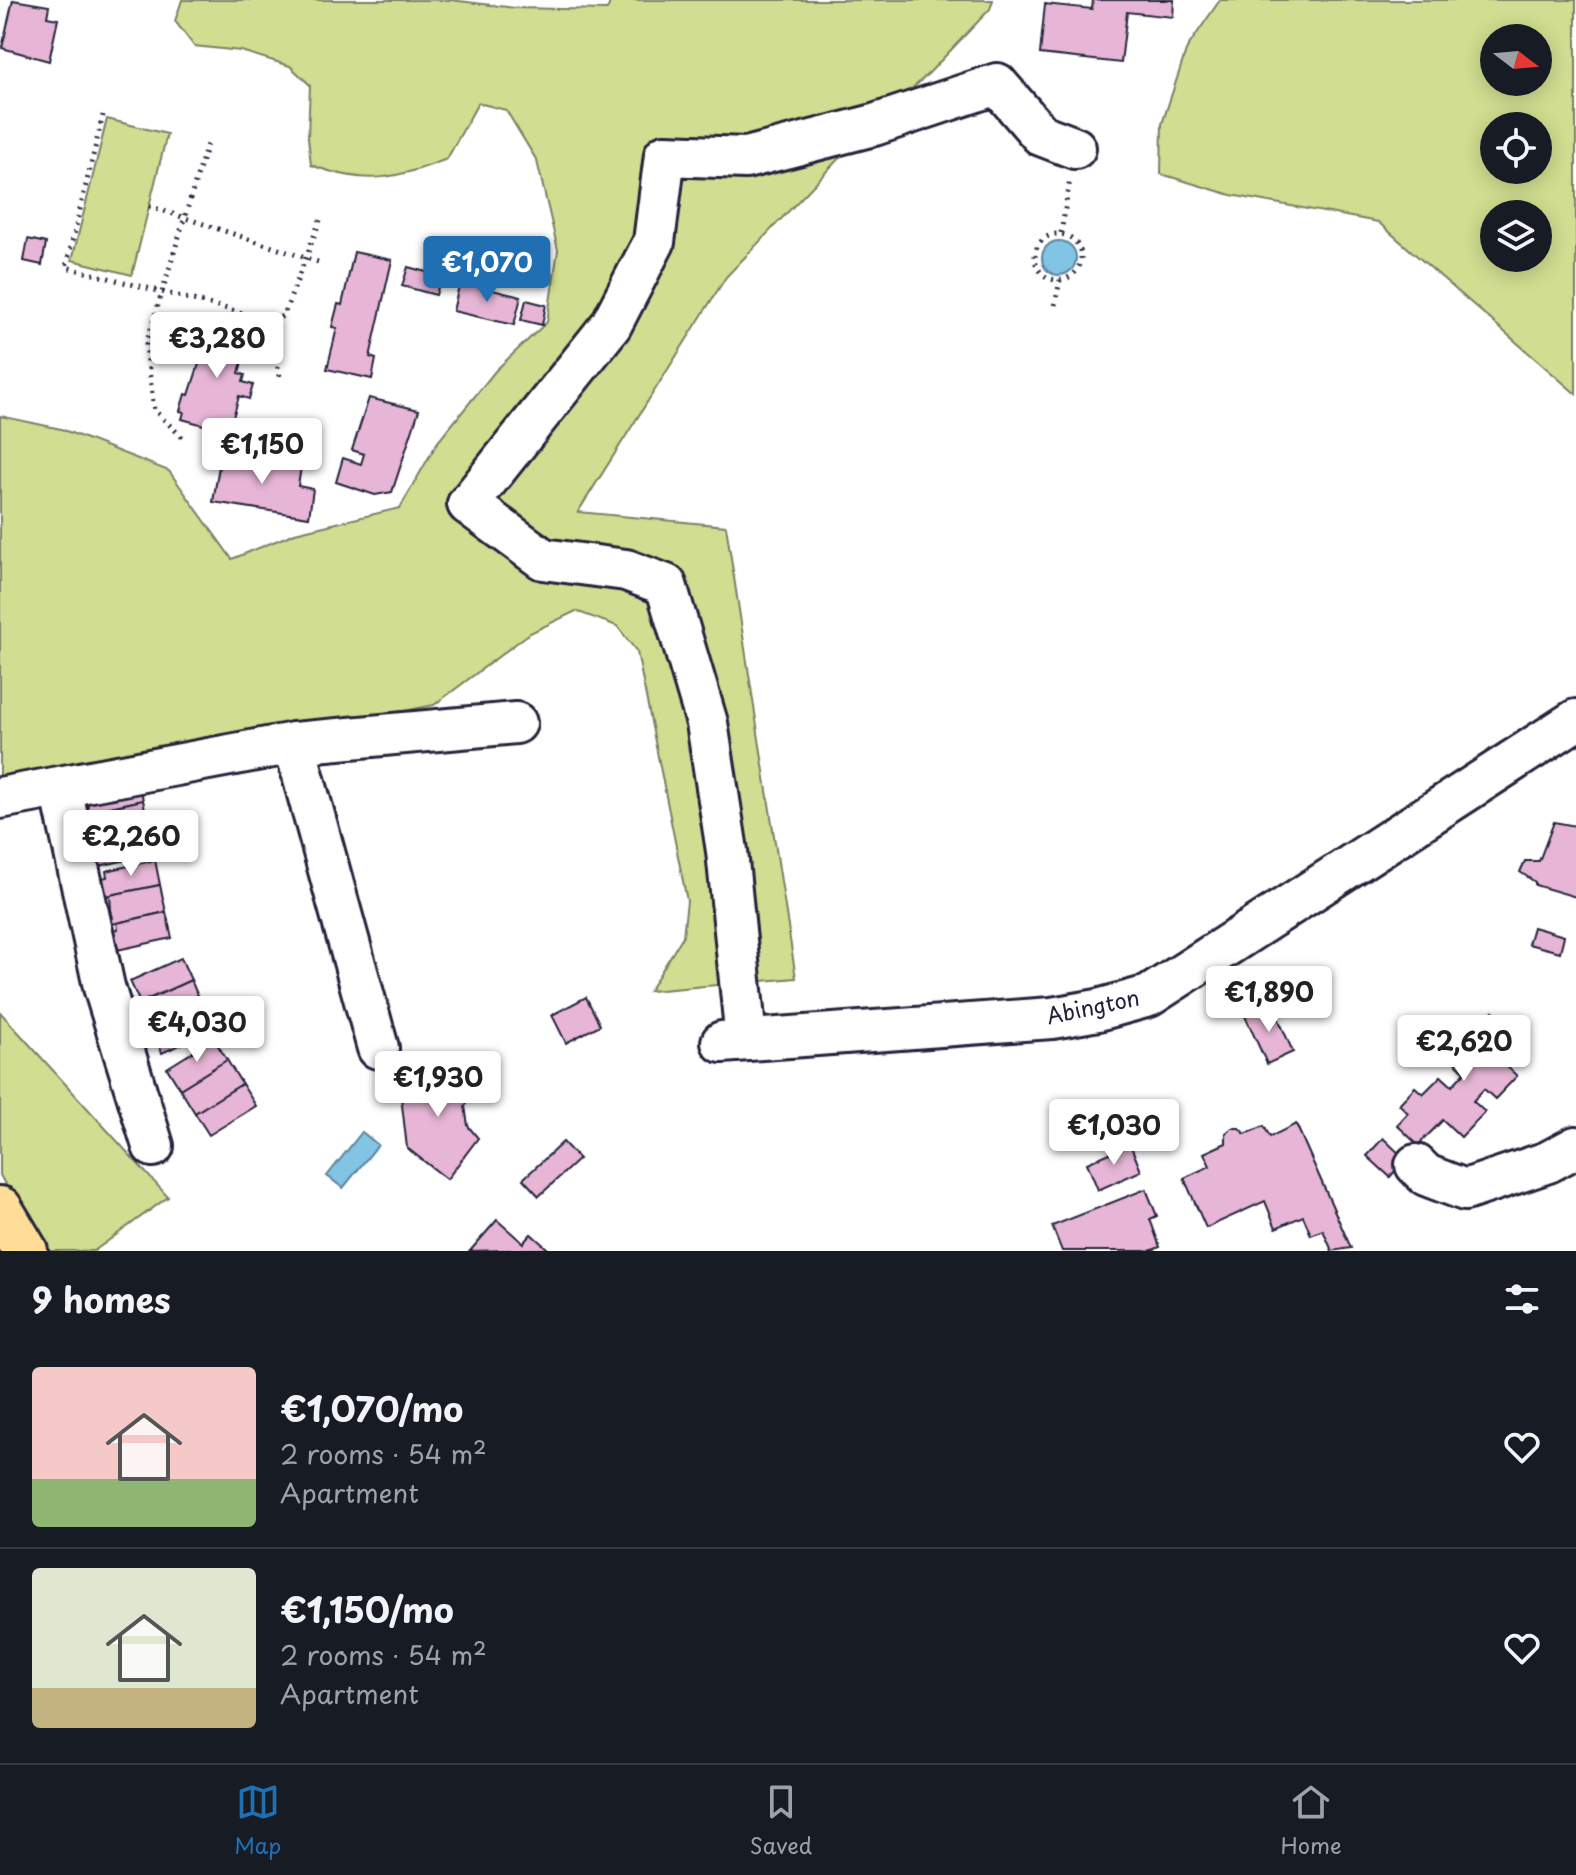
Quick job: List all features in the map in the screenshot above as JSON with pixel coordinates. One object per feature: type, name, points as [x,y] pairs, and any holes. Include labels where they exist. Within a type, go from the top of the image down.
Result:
[{"type":"main road","points":[[0,1209],[25,1251]]},
{"type":"street","name":"Abington","points":[[1075,148],[1041,135],[997,84],[874,125],[746,158],[665,155],[654,242],[611,325],[468,504],[543,559],[626,570],[666,585],[707,723],[727,851],[734,1041],[1052,1018],[1149,996],[1576,720]]},
{"type":"street","points":[[0,798],[294,743],[516,723]]},
{"type":"street","points":[[294,743],[378,1048]]},
{"type":"street","points":[[61,788],[104,987],[153,1146]]},
{"type":"street","points":[[1416,1165],[1426,1175],[1465,1190],[1548,1162],[1576,1147]]},
{"type":"path","points":[[103,115],[66,267],[274,321]]},
{"type":"path","points":[[182,437],[154,410],[146,345],[207,144]]},
{"type":"path","points":[[1061,233],[1075,148]]},
{"type":"path","points":[[149,206],[321,263]]},
{"type":"path","points":[[280,376],[270,334],[274,321],[284,315],[322,215]]},
{"type":"path","points":[[1061,233],[1080,246],[1081,261],[1074,275],[1060,280],[1045,276],[1035,256],[1046,236],[1061,233]]},
{"type":"path","points":[[1055,305],[1060,280]]},
{"type":"green space","points":[[182,0],[451,0],[515,8],[607,10],[611,0],[993,0],[990,9],[930,72],[844,153],[726,277],[578,512],[726,526],[796,978],[649,991],[683,936],[687,901],[637,652],[617,626],[576,611],[530,633],[434,705],[168,758],[0,779],[0,416],[61,429],[169,471],[232,559],[295,533],[400,508],[437,443],[496,370],[547,322],[558,250],[537,161],[506,110],[478,103],[447,159],[380,177],[365,178],[331,172],[311,165],[308,137],[310,85],[290,66],[241,51],[194,46],[175,21]]},
{"type":"green space","points":[[1220,0],[1576,0],[1576,394],[1378,222],[1231,195],[1161,174],[1162,124],[1187,48]]},
{"type":"green space","points":[[107,119],[167,134],[132,275],[72,260]]},
{"type":"green space","points":[[0,1012],[168,1197],[94,1251],[41,1251],[0,1175]]},
{"type":"water","points":[[1059,241],[1071,246],[1076,258],[1071,270],[1059,275],[1047,270],[1042,258],[1047,246]]},
{"type":"water","points":[[362,1132],[378,1145],[343,1188],[327,1176]]},
{"type":"building","points":[[13,0],[49,6],[47,17],[58,19],[49,61],[2,48]]},
{"type":"building","points":[[1093,0],[1174,0],[1173,17],[1127,12],[1121,63],[1040,54],[1045,4],[1092,9]]},
{"type":"building","points":[[28,239],[46,243],[42,265],[24,261]]},
{"type":"building","points":[[354,252],[392,260],[370,357],[376,359],[372,379],[327,369],[337,328],[332,327],[338,304],[342,305]]},
{"type":"building","points":[[408,267],[441,276],[436,295],[402,286]]},
{"type":"building","points":[[460,282],[521,297],[514,325],[453,311]]},
{"type":"building","points":[[526,300],[546,305],[542,325],[521,320]]},
{"type":"building","points":[[213,320],[241,327],[235,348],[245,350],[239,373],[245,375],[243,382],[253,385],[249,399],[239,396],[229,432],[182,419],[184,412],[180,411],[185,394],[189,395]]},
{"type":"building","points":[[369,398],[419,410],[392,492],[375,495],[336,482],[343,458],[361,464],[364,454],[352,450]]},
{"type":"building","points":[[221,454],[301,467],[298,486],[313,489],[309,517],[213,502]]},
{"type":"building","points":[[138,776],[143,800],[89,812],[85,794]]},
{"type":"building","points":[[143,800],[149,828],[95,840],[92,811]]},
{"type":"building","points":[[1554,822],[1576,826],[1576,897],[1535,885],[1520,872],[1525,861],[1539,861]]},
{"type":"building","points":[[149,828],[154,854],[99,866],[95,846],[101,845],[100,839]]},
{"type":"building","points":[[155,860],[160,885],[106,896],[102,878],[107,877],[106,871]]},
{"type":"building","points":[[160,885],[166,912],[112,924],[110,895]]},
{"type":"building","points":[[166,912],[172,938],[117,950],[113,930],[118,929],[117,923]]},
{"type":"building","points":[[1533,927],[1564,936],[1560,952],[1528,944]]},
{"type":"building","points":[[181,958],[191,980],[140,1003],[130,981]]},
{"type":"building","points":[[191,980],[202,1006],[152,1029],[140,1003]]},
{"type":"building","points":[[586,997],[600,1025],[566,1043],[552,1015]]},
{"type":"building","points":[[1272,1004],[1293,1052],[1267,1064],[1245,1016]]},
{"type":"building","points":[[202,1006],[213,1030],[162,1053],[152,1029]]},
{"type":"building","points":[[1493,1011],[1503,1021],[1507,1016],[1525,1032],[1499,1059],[1517,1076],[1495,1099],[1484,1089],[1473,1101],[1485,1112],[1461,1137],[1443,1120],[1418,1145],[1397,1125],[1408,1113],[1399,1104],[1415,1087],[1423,1094],[1441,1076],[1452,1086],[1465,1072],[1452,1059]]},
{"type":"building","points":[[214,1039],[227,1060],[180,1089],[167,1068]]},
{"type":"building","points":[[432,1059],[474,1092],[465,1106],[468,1126],[478,1138],[447,1179],[407,1148],[401,1096]]},
{"type":"building","points":[[227,1060],[242,1084],[195,1113],[180,1089]]},
{"type":"building","points":[[242,1084],[256,1106],[209,1135],[195,1113]]},
{"type":"building","points":[[1296,1124],[1351,1248],[1332,1251],[1323,1230],[1311,1235],[1303,1216],[1276,1228],[1265,1201],[1206,1228],[1184,1178],[1210,1166],[1204,1153],[1226,1143],[1226,1133],[1232,1128],[1239,1128],[1245,1134],[1264,1126],[1270,1137]]},
{"type":"building","points":[[1383,1138],[1405,1159],[1390,1177],[1367,1156]]},
{"type":"building","points":[[563,1142],[579,1159],[539,1196],[523,1179]]},
{"type":"building","points":[[1130,1144],[1141,1171],[1098,1190],[1087,1163]]},
{"type":"building","points":[[1146,1189],[1157,1216],[1150,1219],[1160,1247],[1150,1251],[1062,1251],[1052,1226]]},
{"type":"building","points":[[497,1220],[523,1243],[531,1234],[548,1249],[470,1251]]}]
